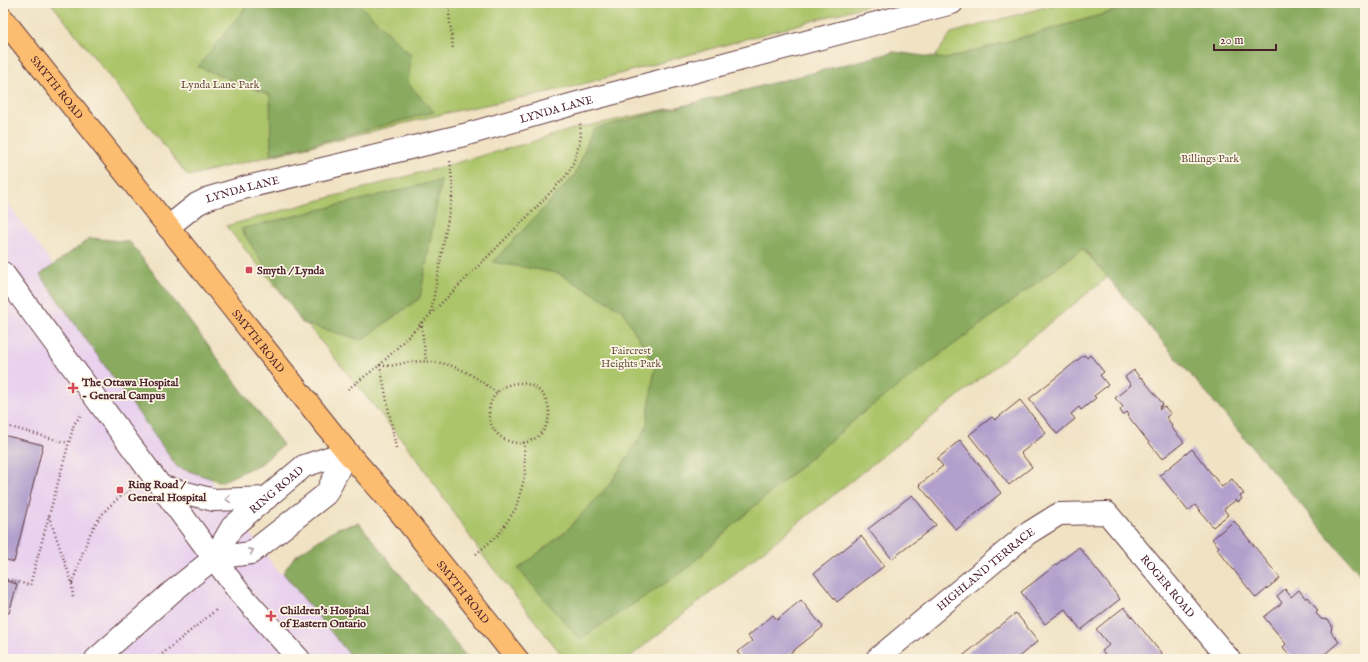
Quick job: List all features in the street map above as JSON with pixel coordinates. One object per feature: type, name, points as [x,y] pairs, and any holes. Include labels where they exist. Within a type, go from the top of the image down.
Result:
[{"type":"main road","name":"SMYTH ROAD","points":[[3,19],[346,452],[399,511],[517,659]]},
{"type":"street","name":"LYNDA LANE","points":[[168,227],[197,204],[209,198],[243,188],[446,140],[577,103],[952,3]]},
{"type":"street","points":[[4,276],[240,592],[299,659]]},
{"type":"street","name":"RING ROAD","points":[[214,558],[232,528],[304,466],[346,452]]},
{"type":"street","points":[[96,659],[173,591],[214,558],[251,553],[320,499],[326,494],[346,452]]},
{"type":"street","points":[[162,487],[214,500],[267,498]]},
{"type":"street","name":"HIGHLAND TERRACE","points":[[880,658],[1034,530],[1059,514],[1107,513]]},
{"type":"street","name":"ROGER ROAD","points":[[1107,513],[1229,659]]},
{"type":"path","points":[[448,3],[453,50]]},
{"type":"path","points":[[348,389],[380,365],[421,322],[530,214],[568,173],[577,152],[581,135],[577,103]]},
{"type":"path","points":[[431,313],[453,191],[446,140]]},
{"type":"path","points":[[421,322],[426,361]]},
{"type":"path","points":[[380,365],[388,366],[426,361],[450,365],[477,377],[497,394]]},
{"type":"path","points":[[380,365],[396,448]]},
{"type":"path","points":[[519,383],[534,387],[545,398],[549,413],[545,428],[538,437],[524,442],[506,440],[497,434],[490,421],[491,403],[497,394],[508,385],[519,383]]},
{"type":"path","points":[[3,579],[30,586],[68,443],[74,424],[82,414]]},
{"type":"path","points":[[3,424],[68,443]]},
{"type":"path","points":[[476,554],[499,534],[516,508],[525,476],[524,442]]},
{"type":"path","points":[[72,583],[86,543],[96,523],[106,509],[132,488]]},
{"type":"path","points":[[49,516],[72,583],[73,599]]},
{"type":"path","points":[[156,659],[216,610]]},
{"type":"shaded area","name":"The Ottawa Hospital - General Campus","points":[[3,197],[279,573],[283,573],[354,659],[3,659]]},
{"type":"green space","name":"Lynda Lane Park","points":[[51,3],[877,3],[572,87],[451,112],[188,176]]},
{"type":"green space","points":[[249,3],[358,3],[411,55],[408,83],[434,112],[271,155],[270,95],[198,67]]},
{"type":"green space","name":"Faircrest Heights Park","points":[[1060,3],[1365,3],[1365,580],[1108,277],[627,659],[565,659],[481,553],[416,457],[226,226],[528,143],[573,129],[909,58],[1099,267],[931,63],[951,33]]},
{"type":"green space","name":"Billings Park","points":[[1142,3],[1365,3],[1365,580],[1083,248],[865,411],[749,511],[684,571],[580,639],[518,569],[566,531],[610,484],[646,428],[655,366],[622,310],[558,273],[493,262],[575,175],[593,129],[894,52],[946,59]]},
{"type":"green space","points":[[441,180],[420,298],[362,340],[302,323],[241,229]]},
{"type":"green space","points":[[90,238],[130,242],[283,445],[262,463],[221,482],[177,467],[40,275]]},
{"type":"green space","points":[[359,523],[468,659],[353,659],[283,573],[294,557],[337,528]]},
{"type":"building","points":[[1084,355],[1087,358],[1090,355],[1104,372],[1100,375],[1108,385],[1094,396],[1096,398],[1081,410],[1079,407],[1071,414],[1075,419],[1057,434],[1029,399]]},
{"type":"building","points":[[1134,370],[1163,404],[1159,408],[1160,409],[1164,406],[1171,414],[1166,417],[1172,425],[1171,427],[1184,442],[1162,459],[1128,416],[1129,415],[1127,412],[1123,415],[1120,410],[1123,407],[1115,398],[1131,385],[1125,377]]},
{"type":"building","points":[[1020,400],[1046,433],[1021,453],[1032,467],[1009,485],[969,435],[992,417],[995,420]]},
{"type":"building","points":[[3,435],[43,445],[14,562],[3,559]]},
{"type":"building","points":[[960,440],[1001,493],[956,530],[919,485],[943,466],[937,459]]},
{"type":"building","points":[[1192,449],[1222,487],[1232,479],[1244,494],[1240,496],[1242,499],[1238,502],[1236,500],[1224,509],[1228,515],[1213,527],[1195,505],[1188,511],[1160,475]]},
{"type":"building","points":[[912,495],[936,525],[892,559],[868,529]]},
{"type":"building","points":[[1234,521],[1280,578],[1256,598],[1217,549],[1219,547],[1212,539]]},
{"type":"building","points":[[861,536],[884,566],[837,602],[814,573]]},
{"type":"building","points":[[1079,547],[1120,599],[1081,630],[1065,609],[1045,624],[1021,592]]},
{"type":"building","points":[[3,580],[17,584],[9,613],[3,612]]},
{"type":"building","points":[[1285,589],[1291,597],[1299,590],[1306,599],[1308,597],[1318,611],[1316,613],[1321,619],[1328,620],[1332,625],[1331,632],[1339,642],[1319,659],[1300,659],[1297,655],[1292,659],[1283,647],[1286,644],[1264,617],[1282,603],[1277,596]]},
{"type":"building","points":[[801,600],[823,627],[783,659],[743,659],[737,652],[752,641],[748,636],[773,615],[777,620]]},
{"type":"building","points":[[1124,607],[1166,659],[1108,659],[1102,651],[1109,645],[1096,629]]},
{"type":"building","points":[[1016,613],[1038,641],[1016,659],[959,659]]},
{"type":"place","name":"Smyth / Lynda","points":[[249,270]]},
{"type":"place","name":"The Ottawa Hospital - General Campus","points":[[73,388]]},
{"type":"place","name":"Ring Road / General Hospital","points":[[120,490]]},
{"type":"place","name":"Children's Hospital of Eastern Ontario","points":[[271,616]]}]
